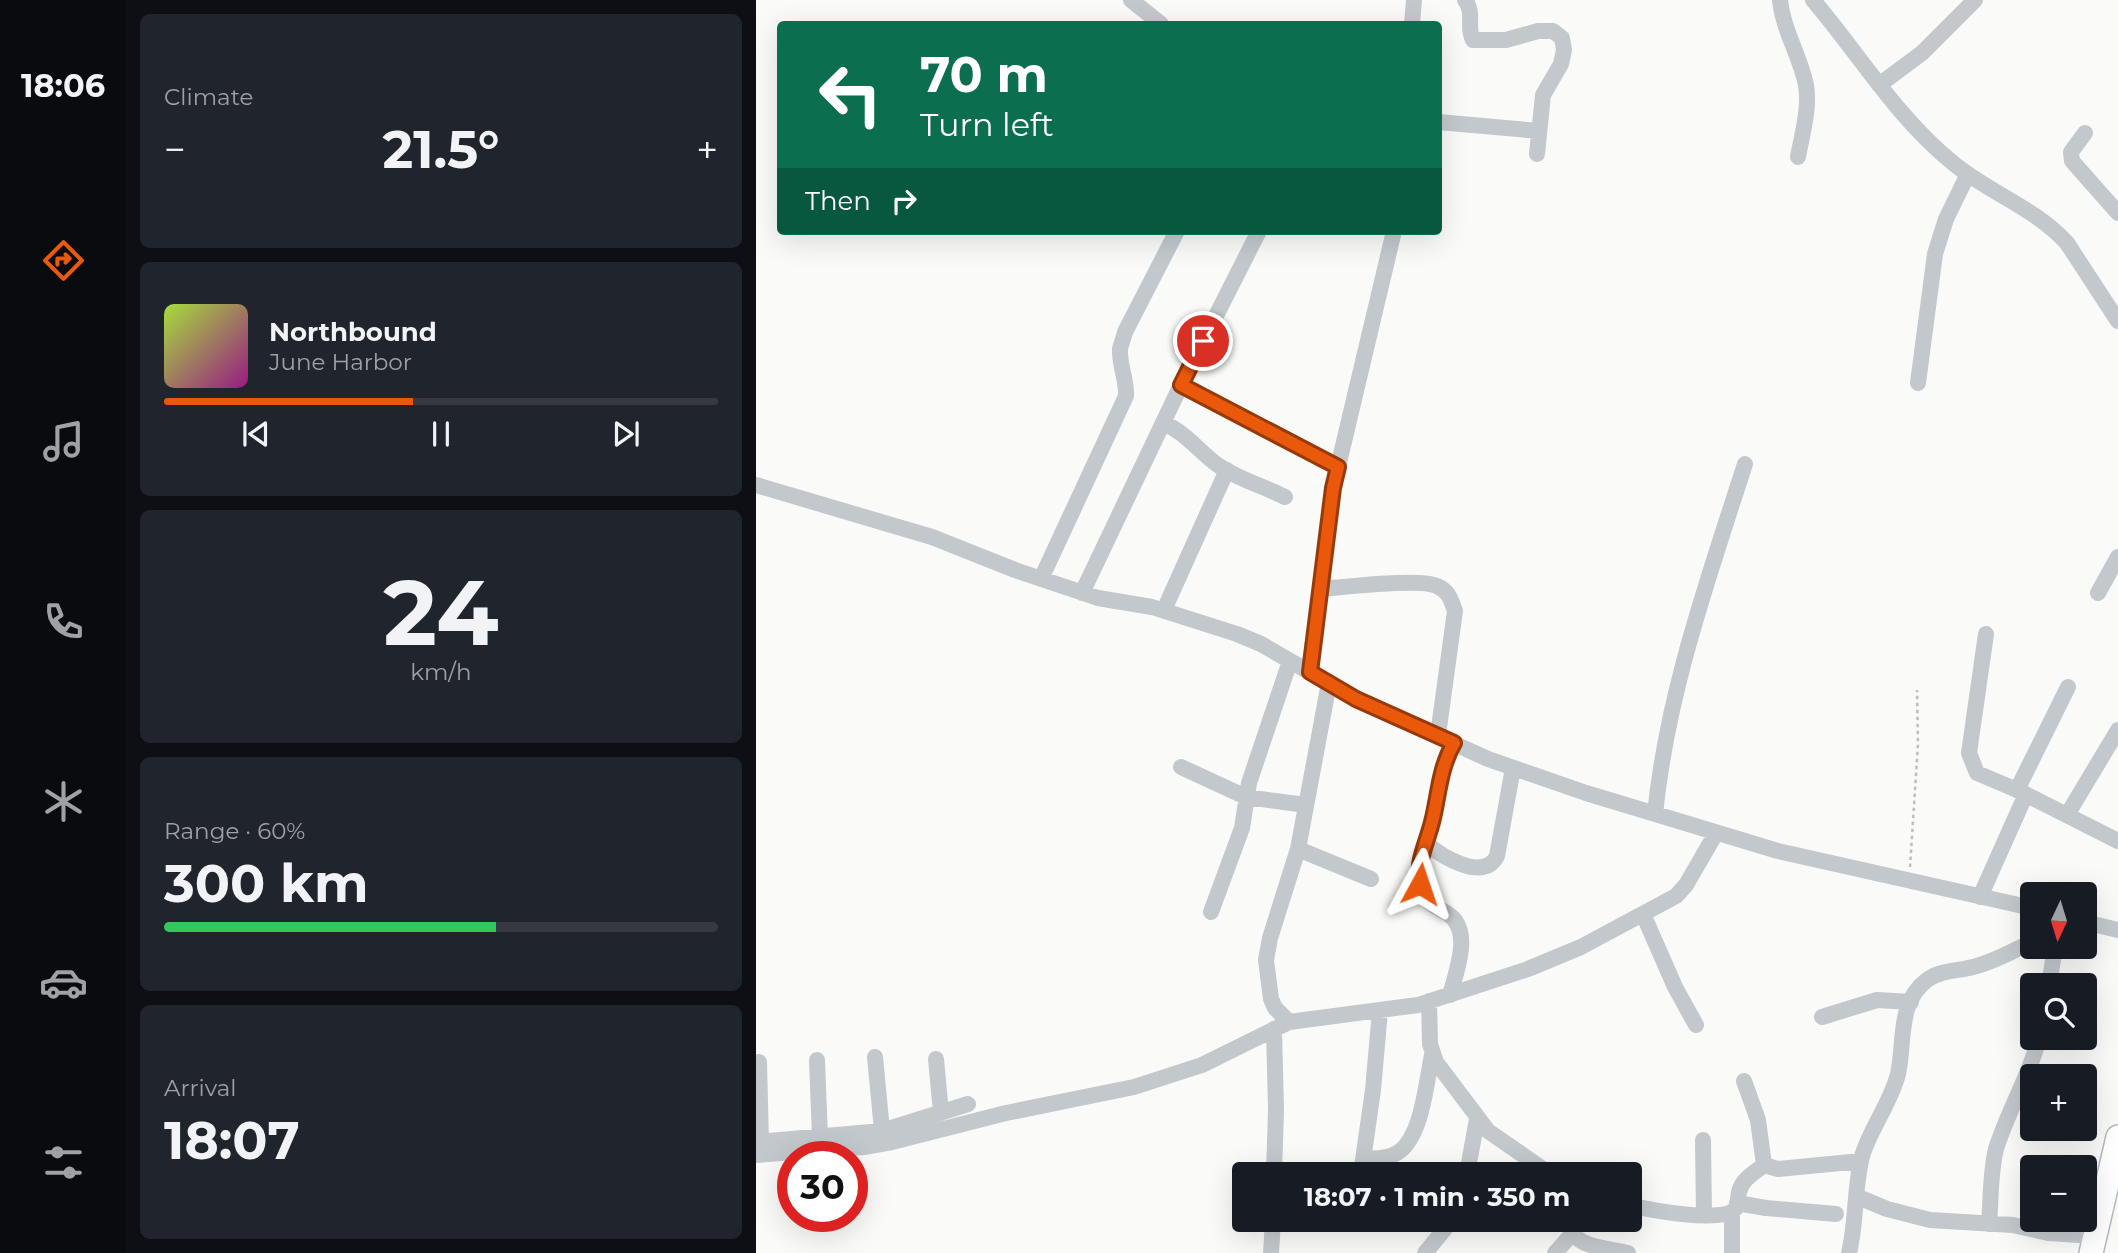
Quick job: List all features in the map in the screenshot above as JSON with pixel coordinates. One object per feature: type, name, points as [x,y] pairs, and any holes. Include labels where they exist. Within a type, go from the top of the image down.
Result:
[{"type":"street","points":[[1131,0],[1157,21]]},
{"type":"street","points":[[1412,21],[1414,0]]},
{"type":"street","points":[[1465,0],[1469,6],[1469,32],[1473,40],[1506,40],[1538,31],[1553,31],[1562,38],[1564,50],[1561,64],[1544,95],[1537,154]]},
{"type":"street","points":[[1780,0],[1807,94],[1798,157]]},
{"type":"street","points":[[1813,0],[1915,128],[1952,163],[2016,202],[2057,232],[2118,321]]},
{"type":"street","points":[[1879,85],[1922,53],[1975,0]]},
{"type":"street","points":[[1442,122],[1539,131]]},
{"type":"street","points":[[2085,133],[2071,152],[2072,161],[2118,213]]},
{"type":"street","points":[[1918,383],[1934,254],[1946,219],[1968,174]]},
{"type":"street","points":[[1041,579],[1126,396],[1127,381],[1122,366],[1121,349],[1125,332],[1175,235]]},
{"type":"street","points":[[1082,593],[1181,385],[1257,235]]},
{"type":"street","points":[[1310,672],[1333,488],[1393,235]]},
{"type":"street","points":[[2104,299],[2118,289]]},
{"type":"street","points":[[1181,385],[1338,467]]},
{"type":"street","points":[[1163,423],[1186,435],[1214,463],[1285,497]]},
{"type":"street","points":[[1655,814],[1679,678],[1745,464]]},
{"type":"street","points":[[1164,610],[1227,470]]},
{"type":"street","points":[[756,485],[932,537],[1082,593],[1164,610],[1261,644],[1356,699],[1513,768],[1778,851],[2020,905]]},
{"type":"street","points":[[2098,593],[2118,557]]},
{"type":"street","points":[[1320,589],[1411,583],[1436,585],[1450,595],[1455,611],[1438,735]]},
{"type":"street","points":[[1986,634],[1969,752],[1976,773],[2022,792],[2118,841]]},
{"type":"street","points":[[1211,912],[1242,828],[1255,760],[1290,661]]},
{"type":"street","points":[[1274,1162],[1281,1026],[1271,999],[1266,960],[1270,938],[1298,849],[1329,683]]},
{"type":"street","points":[[1980,897],[2068,687]]},
{"type":"street","points":[[2067,815],[2118,730]]},
{"type":"street","points":[[1450,995],[1459,954],[1460,928],[1453,917],[1427,901],[1423,895],[1419,864],[1433,817],[1441,772],[1454,743]]},
{"type":"street","points":[[1181,767],[1247,797],[1306,805]]},
{"type":"street","points":[[1426,843],[1451,862],[1488,867],[1494,862],[1513,768]]},
{"type":"street","points":[[758,1147],[883,1138],[1146,1083],[1202,1065],[1281,1026],[1400,1009],[1429,1002],[1559,957],[1676,896],[1686,885],[1716,833]]},
{"type":"street","points":[[1298,849],[1371,879]]},
{"type":"street","points":[[1643,914],[1675,987],[1696,1025]]},
{"type":"street","points":[[2097,925],[2118,930]]},
{"type":"street","points":[[1849,1253],[1861,1161],[1897,1077],[1904,1016],[1911,1002],[1925,981],[1937,974],[1986,963],[2020,947]]},
{"type":"street","points":[[1822,1017],[1877,1000],[1911,1002]]},
{"type":"street","points":[[1376,1162],[1399,1152],[1409,1141],[1419,1117],[1432,1055],[1429,1002]]},
{"type":"street","points":[[1364,1162],[1380,1010]]},
{"type":"street","points":[[1989,1224],[1996,1149],[2032,1066],[2036,1050]]},
{"type":"street","points":[[1432,1055],[1477,1119],[1500,1141],[1532,1162]]},
{"type":"street","points":[[875,1057],[883,1138]]},
{"type":"street","points":[[936,1059],[941,1113]]},
{"type":"street","points":[[817,1060],[820,1138]]},
{"type":"street","points":[[758,1147],[759,1062]]},
{"type":"street","points":[[1744,1081],[1758,1120],[1764,1165]]},
{"type":"street","points":[[758,1147],[820,1138],[883,1138],[968,1104]]},
{"type":"street","points":[[1469,1162],[1477,1119]]},
{"type":"street","points":[[1858,1197],[1887,1209],[1930,1220],[2013,1225],[2093,1245],[2118,1137]]},
{"type":"street","points":[[1703,1140],[1704,1214]]},
{"type":"street","points":[[1764,1165],[1778,1169],[1861,1161]]},
{"type":"street","points":[[1731,1253],[1735,1207],[1743,1181],[1764,1165]]},
{"type":"street","points":[[1642,1208],[1671,1214],[1704,1214],[1735,1207],[1836,1214]]},
{"type":"street","points":[[1271,1253],[1272,1232]]},
{"type":"street","points":[[1425,1253],[1442,1232]]},
{"type":"street","points":[[1556,1253],[1568,1232]]},
{"type":"street","points":[[1575,1232],[1586,1244],[1628,1253]]},
{"type":"path","points":[[1909,881],[1916,792],[1917,690]]},
{"type":"route","points":[[1203,341],[1181,385],[1338,467],[1333,488],[1310,672],[1356,699],[1454,743],[1441,772],[1429,834],[1419,864],[1420,884]]}]
